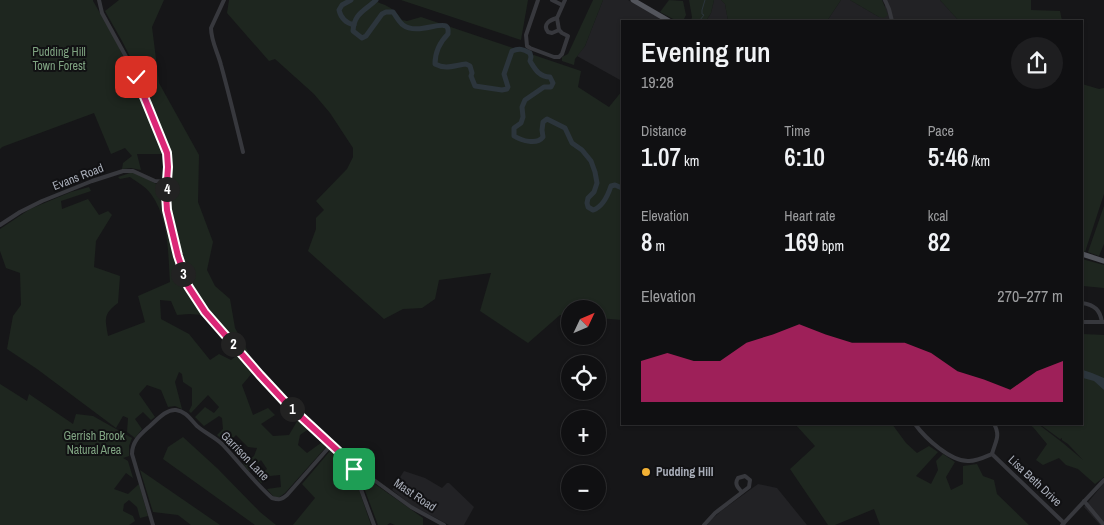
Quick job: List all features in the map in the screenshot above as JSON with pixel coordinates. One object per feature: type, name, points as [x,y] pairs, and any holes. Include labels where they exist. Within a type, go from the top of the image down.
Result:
[{"type":"main road","points":[[632,0],[667,20]]},
{"type":"main road","points":[[1083,254],[1104,261]]},
{"type":"street","name":"Mast Road","points":[[98,0],[102,13],[130,64],[165,147],[168,160],[167,210],[178,256],[188,286],[197,301],[278,396],[331,445],[351,463],[411,507],[444,525]]},
{"type":"street","points":[[224,0],[211,28],[211,33],[228,88],[243,152]]},
{"type":"street","points":[[538,0],[526,35],[526,46],[554,57],[559,57],[562,54],[568,36],[562,34],[559,30],[557,18],[565,0]]},
{"type":"street","points":[[552,0],[562,5]]},
{"type":"street","points":[[885,0],[892,20]]},
{"type":"street","points":[[557,18],[547,22],[546,28],[550,33],[559,30]]},
{"type":"street","name":"Evans Road","points":[[0,225],[42,201],[108,175],[133,171],[155,182],[167,182]]},
{"type":"street","points":[[1083,303],[1092,305],[1098,309],[1103,322],[1083,322]]},
{"type":"street","name":"Garrison Lane","points":[[153,525],[132,454],[132,447],[142,433],[169,411],[176,410],[186,414],[203,431],[220,442],[272,498],[279,500],[331,445]]},
{"type":"street","points":[[916,425],[933,443],[959,460],[970,462],[992,454],[998,433],[994,425]]},
{"type":"street","name":"Lisa Beth Drive","points":[[992,454],[1063,524]]},
{"type":"street","points":[[351,463],[374,525]]},
{"type":"street","points":[[704,525],[715,513],[748,489],[750,485],[749,478],[745,476],[738,478],[736,482],[737,487],[742,492]]},
{"type":"street","points":[[1063,524],[1104,480]]},
{"type":"street","points":[[1084,501],[1104,525]]},
{"type":"shaded area","points":[[603,0],[628,0],[663,20],[621,20],[621,80],[577,56],[585,46]]},
{"type":"shaded area","points":[[714,0],[721,0],[725,4],[728,20],[707,20],[711,13]]},
{"type":"shaded area","points":[[841,0],[850,0],[879,17],[885,5],[882,0],[940,0],[958,20],[828,20]]},
{"type":"shaded area","points":[[1083,370],[1104,378],[1104,390],[1094,381],[1083,378]]},
{"type":"shaded area","points":[[404,471],[425,478],[442,488],[449,483],[474,507],[464,525],[449,525],[411,505],[392,490]]},
{"type":"shaded area","points":[[1104,483],[1104,525],[1100,525],[1084,507]]},
{"type":"shaded area","points":[[758,484],[777,488],[807,525],[707,525],[721,511]]},
{"type":"green space","name":"Pudding Hill Town Forest","points":[[0,0],[93,0],[132,73],[130,76],[135,87],[138,88],[164,154],[137,154],[141,170],[122,169],[123,163],[132,156],[125,148],[111,154],[94,113],[0,149]]},
{"type":"green space","points":[[119,0],[164,0],[152,27],[159,83],[199,155],[198,202],[213,242],[207,270],[215,286],[230,299],[235,328],[257,368],[199,299],[185,272],[169,210],[172,153],[140,76],[105,11]]},
{"type":"green space","points":[[229,0],[371,0],[389,7],[402,20],[407,21],[421,17],[581,71],[578,87],[609,107],[621,92],[621,320],[606,319],[606,300],[561,300],[561,315],[528,343],[480,311],[491,273],[439,280],[435,299],[422,308],[403,309],[384,319],[308,251],[316,229],[316,218],[324,210],[316,201],[347,169],[353,157],[353,148],[330,113],[314,94],[275,59],[269,61],[227,13]]},
{"type":"green space","points":[[401,0],[528,0],[521,40]]},
{"type":"green space","points":[[593,0],[603,0],[585,46],[575,59],[574,65],[562,61],[562,57],[568,54]]},
{"type":"green space","points":[[669,0],[683,1],[686,15],[684,20],[675,20],[660,12]]},
{"type":"green space","points":[[689,0],[714,0],[711,13],[707,20],[691,20]]},
{"type":"green space","points":[[721,0],[841,0],[828,20],[728,20],[725,4]]},
{"type":"green space","points":[[850,0],[882,0],[888,15],[884,18],[879,17]]},
{"type":"green space","points":[[940,0],[1031,0],[1031,10],[1060,11],[1062,20],[958,20]]},
{"type":"green space","points":[[1083,84],[1099,89],[1104,88],[1104,194],[1085,252],[1083,251]]},
{"type":"green space","points":[[137,173],[158,185],[181,274],[205,315],[177,315],[171,301],[160,300],[161,319],[189,334],[210,360],[219,354],[231,360],[238,355],[253,372],[242,385],[253,415],[268,408],[275,415],[261,424],[273,436],[289,435],[299,418],[310,428],[300,435],[298,445],[307,453],[325,440],[326,447],[285,493],[278,498],[273,496],[267,489],[281,487],[280,475],[270,476],[261,483],[257,478],[267,469],[261,460],[249,471],[243,464],[254,456],[257,448],[248,447],[236,435],[227,444],[217,435],[223,429],[222,418],[219,416],[204,426],[195,417],[205,407],[214,413],[219,407],[208,395],[191,413],[189,411],[192,405],[192,388],[183,382],[182,374],[179,372],[175,382],[182,409],[175,406],[168,407],[161,390],[147,385],[139,394],[155,417],[151,420],[143,412],[135,419],[142,429],[135,438],[127,432],[128,418],[123,416],[116,428],[7,349],[13,316],[21,305],[20,273],[6,268],[0,251],[0,229],[30,209],[71,192],[89,187],[91,191],[61,201],[62,209],[88,199],[99,215],[108,211],[112,215],[96,241],[94,267],[120,276],[118,303],[110,310],[106,317],[108,336],[145,322],[138,296],[170,282],[168,248],[161,214],[151,194],[130,177],[120,179],[118,177]]},
{"type":"green space","points":[[1104,206],[1104,244],[1099,256],[1088,252]]},
{"type":"green space","points":[[1083,259],[1104,265],[1104,288],[1083,286]]},
{"type":"green space","points":[[1083,334],[1104,335],[1104,477],[1095,484],[1078,469],[1066,465],[1059,458],[1043,465],[1036,460],[1047,444],[1030,425],[1039,425],[1083,460],[1062,438],[1060,439],[1041,425],[1083,425]]},
{"type":"green space","name":"Gerrish Brook Natural Area","points":[[0,384],[27,401],[29,394],[73,424],[76,414],[93,416],[132,438],[129,446],[129,456],[123,458],[128,461],[133,478],[126,473],[114,489],[128,494],[139,484],[148,516],[140,518],[137,507],[129,500],[124,504],[123,511],[133,516],[135,521],[129,525],[0,525]]},
{"type":"green space","points":[[796,425],[893,425],[906,443],[917,453],[929,446],[938,452],[916,476],[931,484],[938,470],[936,461],[943,454],[955,462],[946,477],[951,490],[963,484],[963,466],[977,464],[983,476],[994,480],[997,494],[1029,525],[880,525],[874,509],[835,525],[828,525],[790,469],[815,446]]},
{"type":"green space","points":[[183,437],[260,512],[276,525],[255,525],[163,459],[168,447]]},
{"type":"green space","points":[[330,451],[335,451],[351,466],[371,525],[293,525],[315,498],[302,484]]},
{"type":"green space","points":[[140,470],[220,525],[191,525],[178,515],[153,512]]},
{"type":"green space","points":[[358,472],[423,518],[423,525],[395,525],[390,523],[378,525]]},
{"type":"waterway","points":[[351,0],[342,5],[339,10],[344,20],[354,25]]},
{"type":"waterway","points":[[376,0],[355,20],[353,31],[362,38],[366,36],[382,14],[386,12],[393,12],[402,24],[408,28],[420,29],[446,26],[448,34],[438,47],[435,64],[447,67],[466,64],[470,66],[475,86],[507,89],[504,74],[512,51],[521,49],[530,53],[530,61],[536,70],[543,76],[550,77],[553,83],[551,87],[544,87],[525,100],[522,107],[523,117],[521,123],[514,128],[514,136],[533,142],[537,141],[543,137],[543,122],[547,119],[565,128],[572,143],[582,150],[591,161],[595,172],[597,183],[587,203],[588,207],[593,210],[607,197],[611,186],[615,185],[621,188]]},
{"type":"waterway","points":[[700,20],[704,15],[702,10],[705,0]]},
{"type":"place","name":"Pudding Hill","points":[[646,472]]},
{"type":"route","points":[[136,77],[167,153],[167,210],[178,256],[188,286],[205,312],[260,375],[286,403],[351,463],[354,469]]}]
